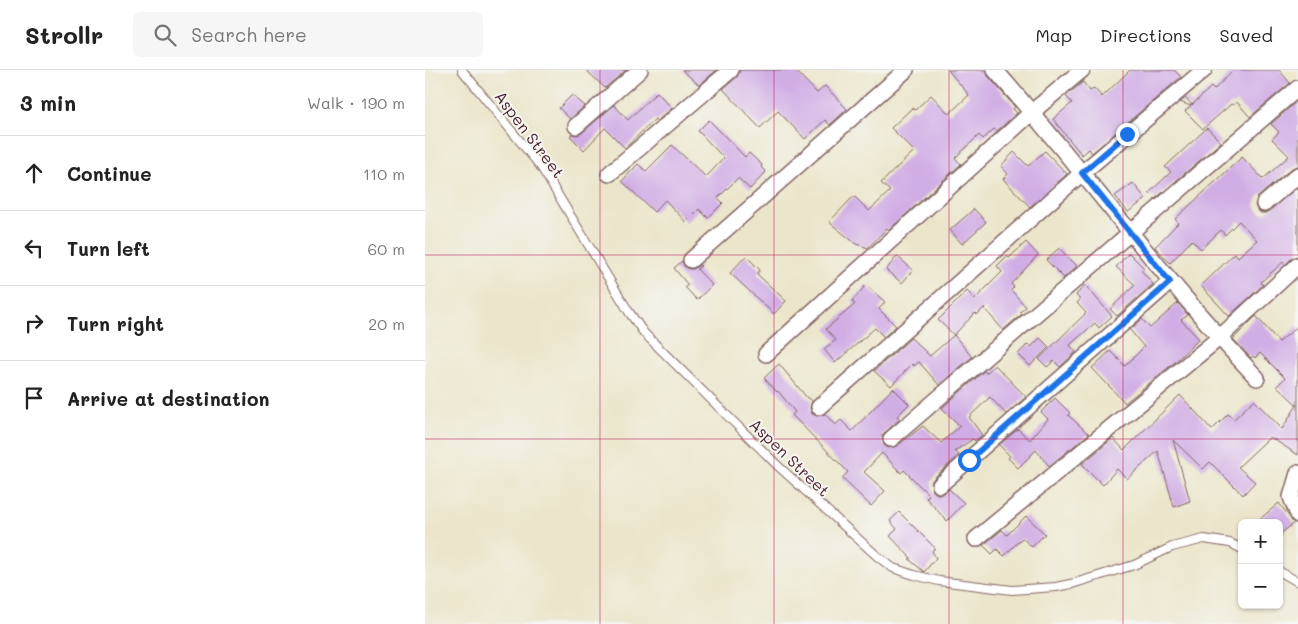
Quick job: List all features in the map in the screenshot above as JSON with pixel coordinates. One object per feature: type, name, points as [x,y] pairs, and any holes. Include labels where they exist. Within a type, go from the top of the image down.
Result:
[{"type":"street","points":[[576,126],[640,70]]},
{"type":"street","points":[[609,174],[731,70]]},
{"type":"street","points":[[691,260],[906,70]]},
{"type":"street","points":[[995,70],[1032,112],[1170,282],[1257,378]]},
{"type":"street","points":[[766,354],[1032,112],[1082,70]]},
{"type":"street","points":[[819,408],[1082,173],[1204,70]]},
{"type":"street","points":[[891,439],[1298,88]]},
{"type":"street","points":[[1264,204],[1298,175]]},
{"type":"street","points":[[976,539],[1219,338],[1298,265]]},
{"type":"street","points":[[940,485],[1170,282]]},
{"type":"street","points":[[1298,473],[1291,497],[1298,515]]},
{"type":"lane","name":"Aspen Street","points":[[462,70],[541,167],[629,312],[644,333],[777,465],[877,556],[893,568],[939,581],[1012,590],[1056,587],[1075,583],[1134,565],[1172,547],[1204,539],[1238,547]]},
{"type":"lane","points":[[1283,573],[1298,582]]},
{"type":"building","points":[[586,70],[626,70],[605,88]]},
{"type":"building","points":[[682,70],[717,70],[699,85]]},
{"type":"building","points":[[740,70],[795,70],[817,93],[825,86],[847,109],[830,125],[825,120],[805,139],[778,111],[760,128],[723,89],[737,77]]},
{"type":"building","points":[[948,70],[986,70],[988,76],[1015,107],[1013,109],[1017,113],[997,131],[994,129],[983,139],[979,135],[955,158],[961,164],[889,230],[887,228],[868,248],[856,244],[829,222],[854,196],[869,211],[890,191],[881,183],[914,151],[891,128],[912,108],[915,110],[931,95],[949,114],[969,95]]},
{"type":"building","points":[[1130,70],[1174,70],[1181,77],[1092,153],[1089,149],[1082,155],[1053,119],[1072,103],[1066,96],[1083,82],[1090,91],[1094,88],[1102,97]]},
{"type":"building","points":[[1233,70],[1279,70],[1290,83],[1250,117],[1237,102],[1233,105],[1231,104],[1203,129],[1185,111],[1191,106],[1180,102],[1186,98],[1192,105],[1211,87],[1214,90]]},
{"type":"building","points":[[657,92],[672,108],[657,121],[655,119],[625,148],[605,128],[584,150],[570,136],[582,133],[614,105],[628,120]]},
{"type":"building","points":[[572,95],[585,106],[570,119],[559,108]]},
{"type":"building","points":[[1298,100],[1298,166],[1292,168],[1258,197],[1255,205],[1261,213],[1266,213],[1298,187],[1298,256],[1292,258],[1285,265],[1283,262],[1261,282],[1263,285],[1229,316],[1201,286],[1235,253],[1238,257],[1257,240],[1239,221],[1225,235],[1221,230],[1201,249],[1192,240],[1170,263],[1155,247],[1178,223],[1175,219],[1242,157],[1263,179],[1289,156],[1272,139],[1279,132],[1271,124]]},
{"type":"building","points":[[709,120],[745,157],[749,153],[762,165],[761,167],[766,172],[750,189],[738,178],[718,198],[723,203],[708,218],[699,209],[686,222],[665,200],[654,212],[622,181],[638,164],[646,171],[672,145],[706,177],[724,158],[698,131]]},
{"type":"building","points":[[1207,128],[1221,142],[1155,199],[1149,193],[1171,172],[1165,167]]},
{"type":"building","points":[[1045,151],[1067,174],[1030,207],[1003,179],[1008,174],[1001,166],[1014,152],[1028,166]]},
{"type":"building","points":[[1133,183],[1146,199],[1128,212],[1115,196]]},
{"type":"building","points":[[974,209],[986,222],[962,244],[950,230]]},
{"type":"building","points":[[1026,242],[1038,255],[1011,284],[1014,287],[1011,290],[1026,307],[1020,312],[1022,314],[1003,330],[984,308],[977,315],[975,313],[954,335],[938,320],[967,291],[975,299],[1002,272],[997,266]]},
{"type":"building","points":[[1059,248],[1077,266],[1064,278],[1046,260]]},
{"type":"building","points":[[1129,253],[1144,268],[1141,270],[1153,284],[1117,316],[1110,309],[1135,285],[1116,267]]},
{"type":"building","points":[[746,256],[760,270],[757,274],[786,301],[774,314],[730,273]]},
{"type":"building","points":[[897,256],[913,270],[902,283],[886,270]]},
{"type":"building","points":[[682,261],[684,266],[689,269],[700,265],[697,269],[712,285],[697,300],[685,287],[688,285],[674,268]]},
{"type":"building","points":[[866,285],[885,302],[879,309],[896,326],[884,337],[875,328],[835,363],[824,349],[836,340],[826,329],[855,304],[852,301]]},
{"type":"building","points":[[1085,285],[1112,316],[1099,328],[1095,323],[1070,345],[1076,352],[1060,367],[1054,361],[1047,367],[1039,359],[1086,313],[1077,303],[1080,300],[1076,295]]},
{"type":"building","points":[[1178,303],[1188,315],[1181,320],[1199,339],[1175,362],[1125,403],[1092,368],[1110,351],[1125,366],[1144,347],[1130,330],[1142,319],[1150,328]]},
{"type":"building","points":[[1256,316],[1279,342],[1298,326],[1298,455],[1270,437],[1238,467],[1255,482],[1243,495],[1210,462],[1203,469],[1173,440],[1190,501],[1174,507],[1158,451],[1127,479],[1117,469],[1103,485],[1082,464],[1113,438],[1124,450],[1180,395],[1212,430],[1228,414],[1234,419],[1254,400],[1282,429],[1297,405],[1277,386],[1285,378],[1260,353],[1255,358],[1253,356],[1251,358],[1233,339]]},
{"type":"building","points":[[954,335],[972,357],[939,385],[919,362],[914,366],[912,364],[891,386],[874,371],[911,338],[930,356]]},
{"type":"building","points":[[1040,338],[1049,347],[1030,366],[1018,354],[1028,344],[1031,347]]},
{"type":"building","points":[[779,364],[808,399],[812,401],[810,408],[812,414],[817,416],[825,414],[835,425],[841,420],[852,431],[893,388],[909,404],[897,416],[900,419],[882,435],[884,445],[888,448],[897,446],[923,426],[941,443],[960,426],[942,408],[984,371],[986,373],[995,365],[1026,397],[1006,414],[990,397],[969,417],[982,435],[975,441],[973,439],[955,451],[959,455],[931,482],[933,491],[937,494],[942,494],[949,489],[964,503],[947,521],[926,498],[929,495],[904,470],[901,473],[882,453],[864,472],[885,491],[871,506],[842,478],[848,472],[792,415],[795,412],[778,391],[764,378]]},
{"type":"building","points":[[1055,398],[1070,413],[1068,415],[1089,434],[1049,466],[1036,450],[1018,468],[999,445],[1018,429],[1030,440],[1048,419],[1041,412]]},
{"type":"building","points":[[1279,503],[1294,523],[1283,532],[1283,519],[1260,519]]},
{"type":"building","points":[[899,512],[935,548],[932,551],[936,558],[924,572],[909,559],[911,558],[890,536],[897,529],[890,521]]},
{"type":"building","points":[[1026,516],[1045,534],[1032,547],[1022,538],[1004,556],[997,549],[992,554],[983,545],[1002,530],[1007,535]]},
{"type":"route","points":[[969,460],[1170,282],[1082,173],[1127,134]]}]
